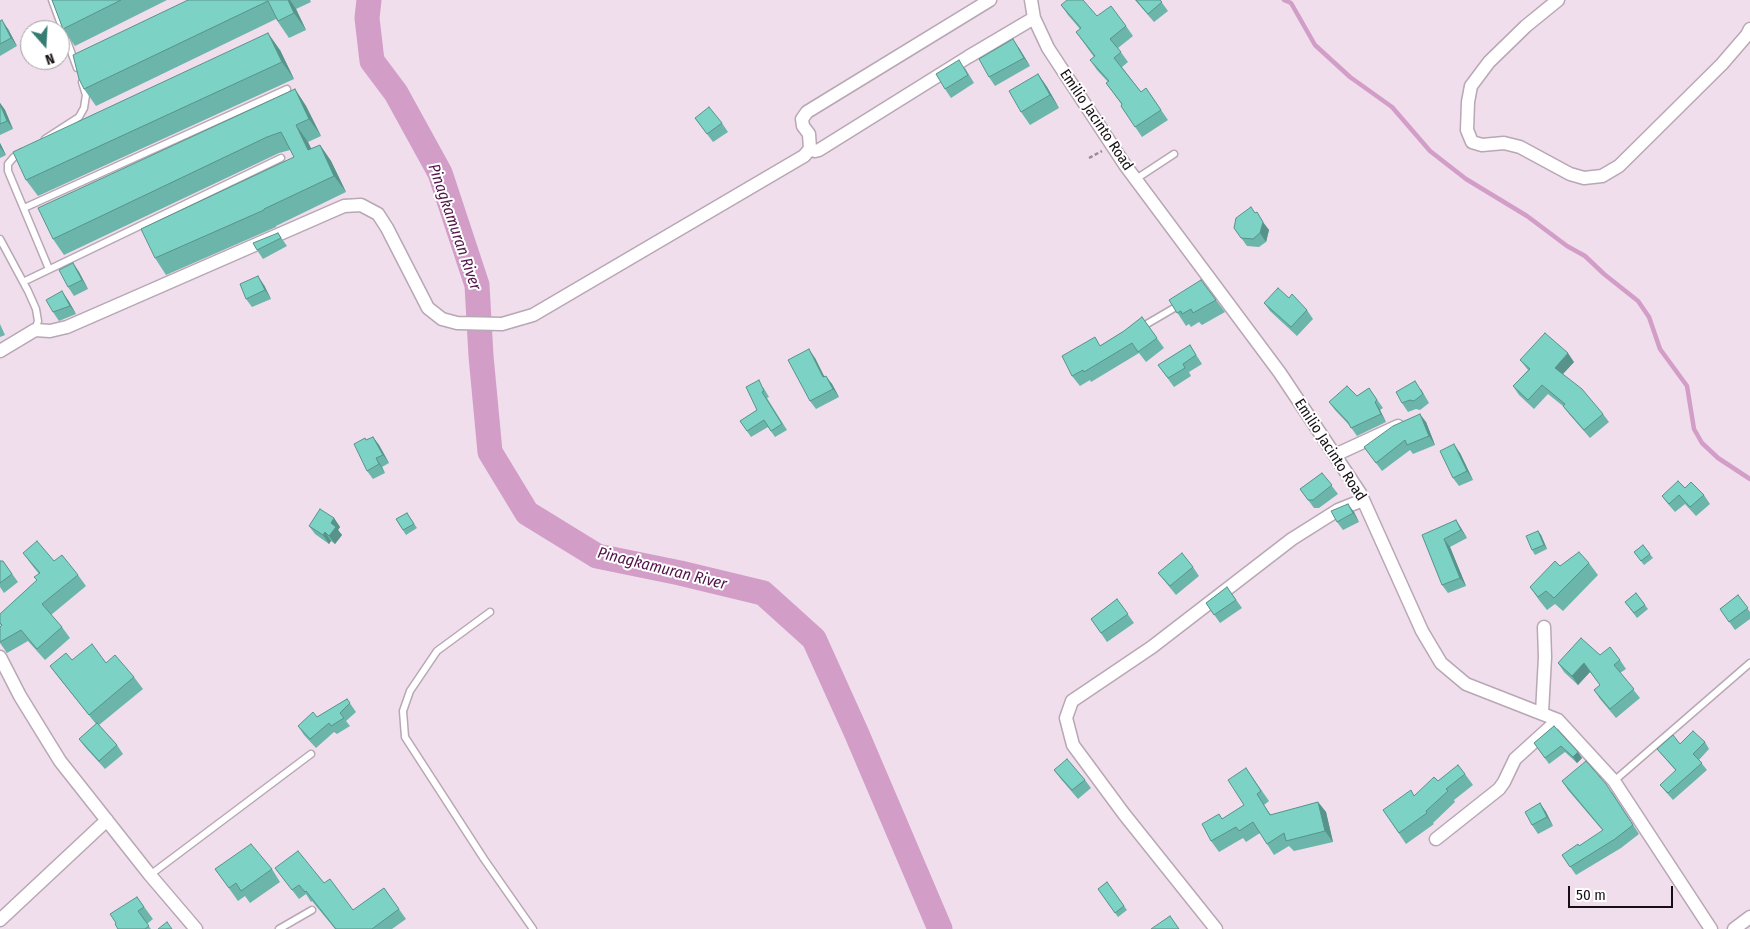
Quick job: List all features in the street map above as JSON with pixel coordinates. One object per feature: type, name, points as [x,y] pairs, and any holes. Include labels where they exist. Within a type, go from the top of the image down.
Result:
[{"type":"street","points":[[0,351],[35,330],[50,331],[67,327],[344,206],[362,205],[378,214],[428,308],[442,319],[457,323],[502,324],[533,315],[804,156],[810,149],[809,134],[803,126],[802,119],[807,112],[990,0]]},
{"type":"street","name":"Emilio Jacinto Road","points":[[1031,0],[1034,18],[1048,48],[1210,286],[1280,373],[1363,500],[1422,631],[1441,663],[1466,684],[1558,720],[1614,781],[1711,929]]},
{"type":"street","points":[[1558,0],[1526,26],[1489,62],[1471,86],[1468,102],[1467,130],[1472,142],[1482,145],[1504,143],[1520,147],[1570,174],[1584,178],[1602,176],[1619,166],[1722,64],[1750,29]]},
{"type":"street","points":[[810,149],[819,150],[968,56],[1034,18]]},
{"type":"street","points":[[1335,455],[1408,421]]},
{"type":"street","points":[[1216,929],[1124,814],[1073,745],[1066,718],[1072,701],[1152,646],[1292,539],[1338,510],[1363,500]]},
{"type":"street","points":[[1542,713],[1545,657],[1544,627]]},
{"type":"street","points":[[0,657],[20,696],[60,761],[150,875],[196,929]]},
{"type":"street","points":[[1436,838],[1499,789],[1515,759],[1558,720]]},
{"type":"street","points":[[0,920],[107,820]]},
{"type":"street","points":[[1734,929],[1750,917]]},
{"type":"lane","points":[[40,142],[79,117],[84,108],[86,95],[52,0]]},
{"type":"lane","points":[[24,208],[286,89]]},
{"type":"lane","points":[[27,149],[14,157],[8,164],[8,171],[49,269]]},
{"type":"lane","points":[[1136,179],[1174,154]]},
{"type":"lane","points":[[23,282],[281,158]]},
{"type":"lane","points":[[0,239],[36,309],[38,321],[35,330]]},
{"type":"lane","points":[[1137,330],[1184,302]]},
{"type":"lane","points":[[490,612],[436,651],[410,692],[403,711],[406,737],[484,859],[533,929]]},
{"type":"lane","points":[[1614,781],[1750,663]]},
{"type":"lane","points":[[150,875],[311,754]]},
{"type":"lane","points":[[279,929],[312,910]]},
{"type":"building","points":[[52,0],[121,0],[70,26],[70,20],[60,20]]},
{"type":"building","points":[[188,0],[288,0],[294,13],[278,21],[268,1],[84,89],[79,79],[73,55]]},
{"type":"building","points":[[1067,0],[1083,0],[1097,16],[1111,6],[1126,26],[1110,39],[1121,52],[1114,58],[1141,92],[1146,88],[1161,110],[1135,127],[1121,106],[1122,104],[1106,83],[1109,81],[1090,60],[1095,56],[1076,32],[1081,28],[1061,5]]},
{"type":"building","points":[[1136,0],[1160,0],[1162,2],[1148,14]]},
{"type":"building","points":[[2,20],[11,38],[0,44],[0,21]]},
{"type":"building","points":[[268,33],[282,62],[26,180],[13,152]]},
{"type":"building","points":[[1013,39],[1024,58],[989,77],[979,59]]},
{"type":"building","points":[[959,60],[968,75],[945,89],[936,74]]},
{"type":"building","points":[[1038,74],[1050,95],[1021,112],[1009,91]]},
{"type":"building","points":[[295,89],[309,119],[296,125],[308,150],[320,145],[334,176],[264,210],[155,258],[141,229],[294,157],[281,132],[53,239],[38,208]]},
{"type":"building","points":[[0,104],[7,121],[0,124]]},
{"type":"building","points":[[709,107],[722,123],[707,134],[695,118]]},
{"type":"building","points":[[1251,207],[1255,213],[1257,212],[1263,222],[1260,233],[1253,239],[1241,238],[1234,228],[1236,218]]},
{"type":"building","points":[[278,233],[281,238],[257,250],[253,243]]},
{"type":"building","points":[[73,263],[82,280],[68,287],[59,270]]},
{"type":"building","points":[[258,276],[265,290],[246,299],[240,284]]},
{"type":"building","points":[[1201,280],[1216,300],[1193,313],[1191,309],[1182,314],[1181,311],[1177,313],[1169,300]]},
{"type":"building","points":[[1278,288],[1289,298],[1292,294],[1307,310],[1291,327],[1264,303]]},
{"type":"building","points":[[62,291],[70,306],[53,312],[46,300]]},
{"type":"building","points":[[1142,317],[1157,338],[1138,352],[1132,343],[1084,372],[1083,370],[1072,376],[1062,356],[1095,337],[1100,346]]},
{"type":"building","points":[[1545,333],[1568,353],[1555,368],[1582,389],[1603,414],[1584,430],[1563,406],[1565,404],[1542,385],[1528,400],[1513,386],[1530,369],[1520,360]]},
{"type":"building","points":[[1190,345],[1196,355],[1183,364],[1185,368],[1168,378],[1158,365]]},
{"type":"building","points":[[809,349],[823,377],[826,376],[833,389],[810,401],[788,360]]},
{"type":"building","points":[[759,380],[764,391],[762,392],[782,424],[771,431],[764,420],[747,431],[740,421],[757,410],[746,387]]},
{"type":"building","points":[[1415,381],[1423,394],[1414,401],[1410,400],[1402,403],[1396,392]]},
{"type":"building","points":[[1347,386],[1357,396],[1369,388],[1377,400],[1375,402],[1381,414],[1351,428],[1348,422],[1329,402]]},
{"type":"building","points":[[1420,414],[1429,436],[1407,445],[1405,440],[1376,463],[1364,447],[1393,426]]},
{"type":"building","points":[[373,437],[383,455],[376,458],[379,464],[367,471],[354,444],[365,438],[366,440]]},
{"type":"building","points":[[1454,444],[1467,471],[1453,478],[1440,451]]},
{"type":"building","points":[[1322,473],[1332,485],[1313,500],[1308,500],[1300,489]]},
{"type":"building","points":[[1678,481],[1685,488],[1691,482],[1704,495],[1690,507],[1679,495],[1669,504],[1662,496]]},
{"type":"building","points":[[1348,504],[1353,513],[1337,522],[1331,511]]},
{"type":"building","points":[[320,509],[334,518],[331,523],[336,527],[329,536],[325,532],[323,535],[309,526]]},
{"type":"building","points":[[407,513],[414,524],[403,530],[396,519]]},
{"type":"building","points":[[1456,520],[1461,530],[1444,539],[1460,578],[1442,585],[1422,535]]},
{"type":"building","points":[[1538,531],[1544,545],[1532,550],[1526,536]]},
{"type":"building","points":[[37,541],[54,561],[62,555],[78,575],[42,604],[62,627],[37,649],[21,630],[0,642],[0,627],[2,625],[0,623],[0,614],[37,580],[34,577],[40,573],[23,553]]},
{"type":"building","points":[[1643,545],[1650,554],[1641,561],[1634,552]]},
{"type":"building","points":[[1579,552],[1589,563],[1554,598],[1546,591],[1538,597],[1530,587],[1555,561],[1560,566]]},
{"type":"building","points":[[1182,553],[1193,567],[1170,586],[1158,573]]},
{"type":"building","points":[[0,561],[3,561],[12,574],[0,583]]},
{"type":"building","points":[[1227,587],[1236,600],[1214,615],[1206,603]]},
{"type":"building","points":[[1636,593],[1645,605],[1634,613],[1625,602]]},
{"type":"building","points":[[1738,595],[1748,608],[1729,622],[1720,609]]},
{"type":"building","points":[[1117,599],[1128,614],[1101,633],[1091,619]]},
{"type":"building","points":[[1581,638],[1600,655],[1610,647],[1620,660],[1614,665],[1634,689],[1610,709],[1594,690],[1600,685],[1584,663],[1572,676],[1558,663]]},
{"type":"building","points":[[92,644],[106,663],[115,655],[134,677],[89,715],[50,666],[66,653],[72,660]]},
{"type":"building","points":[[347,699],[350,703],[340,713],[344,718],[331,726],[329,723],[310,739],[298,726],[313,712],[317,717]]},
{"type":"building","points":[[97,723],[117,745],[99,761],[79,739]]},
{"type":"building","points":[[1554,726],[1578,752],[1573,757],[1561,746],[1545,758],[1534,743]]},
{"type":"building","points":[[1693,731],[1705,742],[1693,754],[1702,763],[1668,793],[1660,785],[1676,770],[1657,749],[1673,735],[1680,744]]},
{"type":"building","points":[[1067,759],[1085,780],[1072,790],[1054,770]]},
{"type":"building","points":[[1586,761],[1606,784],[1633,825],[1615,839],[1570,867],[1562,855],[1603,830],[1562,781]]},
{"type":"building","points":[[1458,765],[1465,774],[1446,789],[1448,791],[1426,811],[1427,813],[1399,833],[1383,810],[1411,790],[1414,796],[1434,777],[1438,781]]},
{"type":"building","points":[[1246,768],[1261,791],[1257,794],[1270,815],[1318,802],[1325,831],[1286,841],[1284,833],[1267,844],[1253,822],[1239,831],[1236,827],[1211,841],[1202,824],[1219,814],[1222,819],[1244,805],[1228,780]]},
{"type":"building","points":[[1540,803],[1547,817],[1532,825],[1525,812]]},
{"type":"building","points":[[251,844],[272,869],[241,891],[236,883],[229,888],[215,869]]},
{"type":"building","points":[[298,851],[324,883],[330,879],[353,910],[384,888],[399,909],[372,929],[336,929],[306,891],[299,885],[292,890],[275,868]]},
{"type":"building","points":[[1107,882],[1124,906],[1115,913],[1098,889]]},
{"type":"building","points":[[137,897],[144,907],[138,911],[149,926],[145,929],[118,929],[110,914]]},
{"type":"building","points":[[1170,916],[1179,929],[1151,929]]},
{"type":"building","points":[[167,922],[172,929],[158,929]]},
{"type":"waterway","name":"Pinagkamuran River","points":[[369,0],[367,18],[372,61],[396,93],[440,173],[477,285],[481,356],[490,452],[527,513],[597,556],[763,593],[814,639],[940,929]]},
{"type":"waterway","points":[[1284,0],[1291,3],[1315,45],[1350,77],[1392,107],[1430,151],[1466,179],[1527,216],[1567,246],[1585,256],[1638,301],[1649,317],[1660,349],[1687,386],[1694,429],[1702,443],[1718,458],[1750,479]]}]
